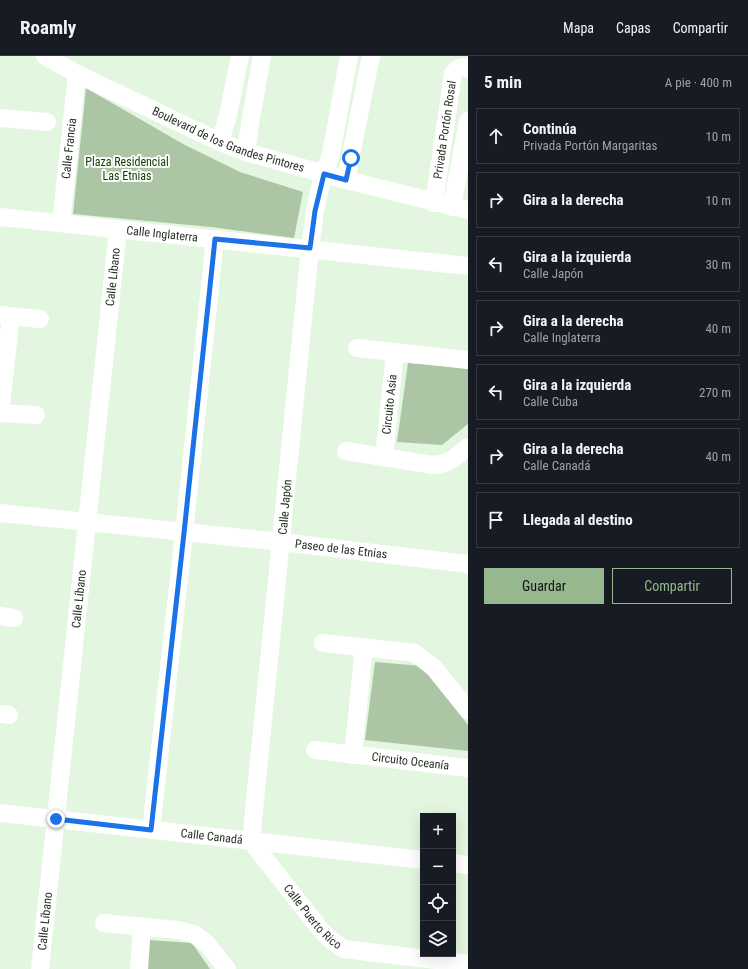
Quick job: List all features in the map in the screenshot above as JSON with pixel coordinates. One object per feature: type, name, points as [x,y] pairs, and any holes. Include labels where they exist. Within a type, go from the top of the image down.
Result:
[{"type":"street","name":"Boulevard de los Grandes Pintores","points":[[45,56],[77,74],[220,142],[246,152],[346,180],[460,209]]},
{"type":"street","points":[[220,142],[228,115],[240,56]]},
{"type":"street","points":[[246,152],[262,56]]},
{"type":"street","name":"Calle Japón","points":[[251,841],[310,248],[315,211],[324,174],[331,154],[349,56]]},
{"type":"street","points":[[346,180],[371,56]]},
{"type":"street","name":"Privada Portón Rosal","points":[[434,203],[453,74],[457,69],[463,66],[468,68]]},
{"type":"street","name":"Calle Francia","points":[[61,223],[77,74]]},
{"type":"street","points":[[0,118],[47,122]]},
{"type":"street","name":"Privada Portón Rosal","points":[[460,209],[468,122]]},
{"type":"street","name":"Calle Inglaterra","points":[[0,217],[310,248],[468,266]]},
{"type":"street","name":"Calle Líbano","points":[[40,969],[118,229]]},
{"type":"street","points":[[151,830],[215,239]]},
{"type":"street","points":[[36,416],[0,413],[6,316],[40,319]]},
{"type":"street","points":[[357,348],[468,360]]},
{"type":"street","name":"Circuito Asia","points":[[384,457],[395,352]]},
{"type":"street","points":[[346,451],[434,465],[444,464],[468,446]]},
{"type":"street","name":"Paseo de las Etnias","points":[[0,513],[281,542],[468,564]]},
{"type":"street","points":[[323,643],[415,653],[434,668],[468,710]]},
{"type":"street","points":[[353,755],[364,647]]},
{"type":"street","name":"Circuito Oceanía","points":[[315,750],[468,768]]},
{"type":"street","name":"Calle Canadá","points":[[0,813],[420,860]]},
{"type":"street","name":"Calle Puerto Rico","points":[[251,841],[320,929],[331,940],[344,949],[468,964]]},
{"type":"street","points":[[456,863],[468,865]]},
{"type":"street","points":[[104,923],[178,930],[194,934],[207,944],[227,969]]},
{"type":"street","points":[[139,969],[142,926]]},
{"type":"green space","name":"Plaza Residencial Las Etnias","points":[[86,88],[183,144],[240,172],[303,192],[294,238],[211,227],[73,214]]},
{"type":"green space","points":[[408,363],[468,368],[468,424],[442,445],[397,442]]},
{"type":"green space","points":[[375,662],[422,666],[468,725],[468,751],[365,740]]},
{"type":"green space","points":[[149,940],[192,943],[210,969],[145,969]]},
{"type":"route","points":[[56,819],[151,830],[215,239],[310,248],[315,211],[324,174],[346,180],[351,158]]}]
